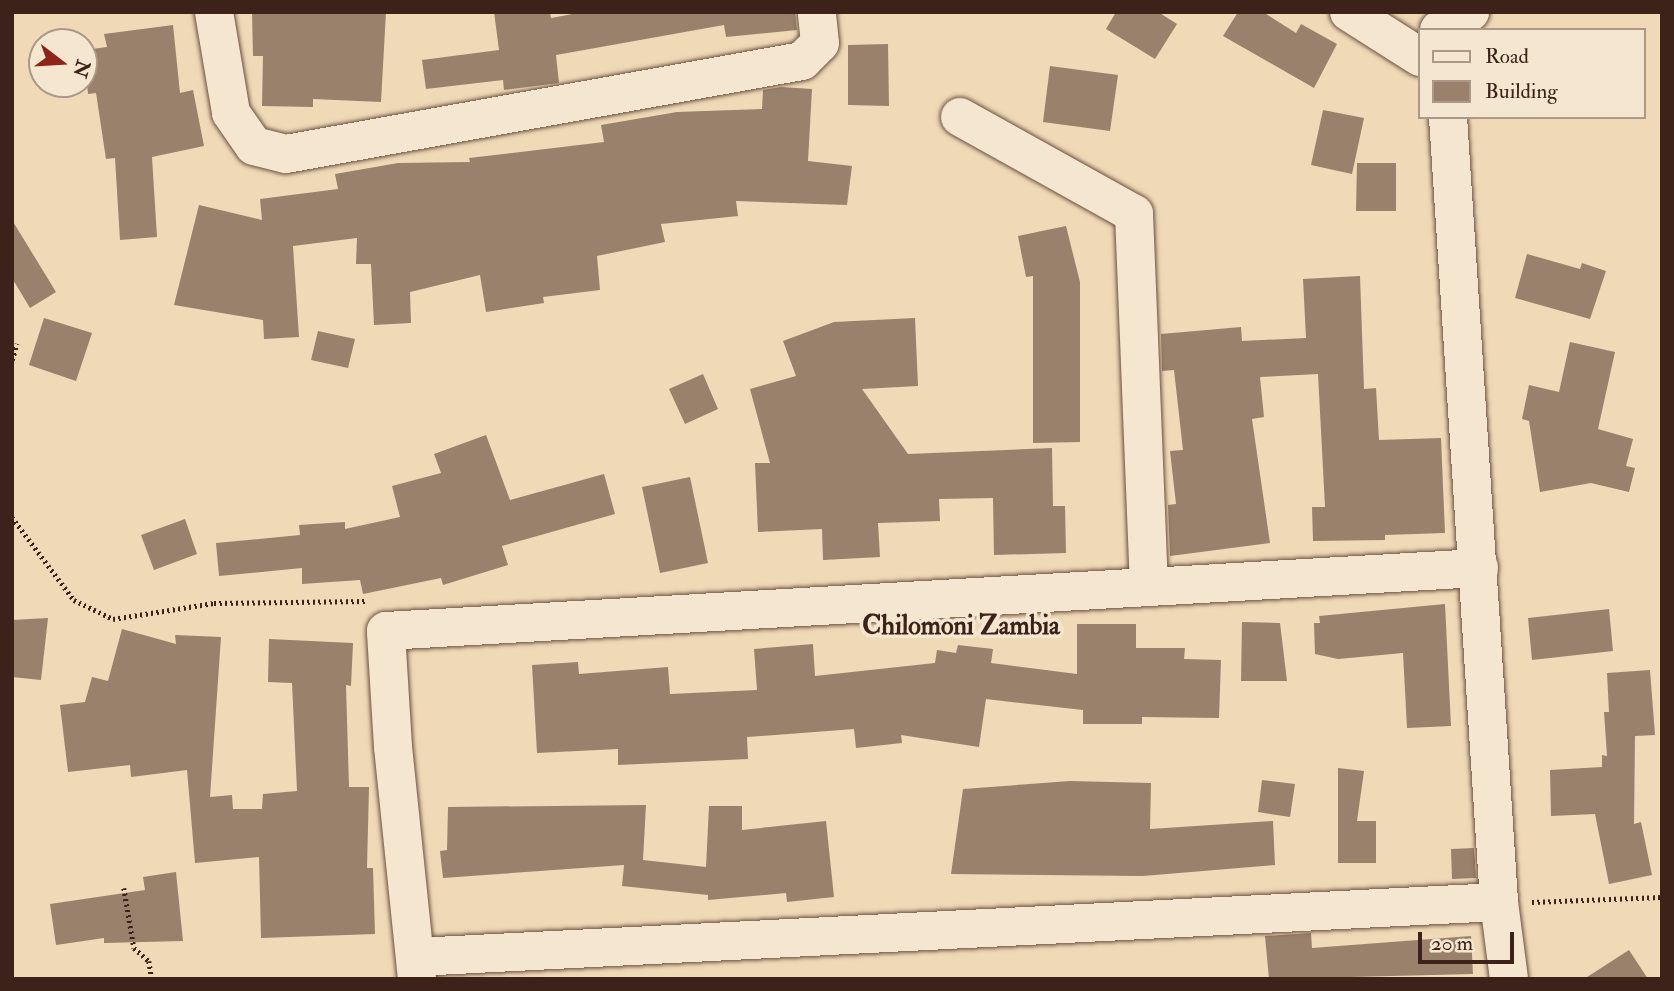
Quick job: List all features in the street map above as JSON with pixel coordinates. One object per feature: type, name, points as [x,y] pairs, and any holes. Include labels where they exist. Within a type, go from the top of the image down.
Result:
[{"type":"street","points":[[214,12],[230,113],[254,146],[286,154],[802,61],[820,43],[817,12]]},
{"type":"street","points":[[1349,12],[1418,41]]},
{"type":"street","points":[[1445,28],[1470,12]]},
{"type":"street","points":[[960,117],[1134,214],[1149,586]]},
{"type":"street","points":[[1448,119],[1499,902],[1509,979]]},
{"type":"street","points":[[1479,568],[386,631],[393,747],[417,968],[1499,902]]},
{"type":"path","points":[[12,360],[17,344]]},
{"type":"path","points":[[12,517],[74,600],[113,619],[214,603],[367,601],[375,606],[386,631]]},
{"type":"path","points":[[124,888],[134,948],[149,961],[152,979]]},
{"type":"path","points":[[1499,902],[1662,897]]},
{"type":"building","points":[[252,12],[386,12],[381,102],[313,99],[313,107],[262,106],[263,56],[253,56]]},
{"type":"building","points":[[494,12],[550,12],[551,18],[583,12],[795,12],[797,30],[726,37],[724,25],[556,55],[559,83],[504,90],[503,80],[426,89],[422,60],[499,50]]},
{"type":"building","points":[[1116,12],[1158,12],[1177,24],[1155,59],[1106,29]]},
{"type":"building","points":[[1238,12],[1263,12],[1296,33],[1301,24],[1337,44],[1314,88],[1223,36]]},
{"type":"building","points":[[173,25],[180,93],[193,90],[204,146],[152,157],[157,237],[120,240],[115,158],[106,159],[97,98],[98,48],[107,47],[104,34]]},
{"type":"building","points":[[888,44],[889,106],[848,105],[848,45]]},
{"type":"building","points":[[1050,66],[1118,75],[1110,131],[1043,122]]},
{"type":"building","points":[[781,87],[812,89],[808,161],[852,166],[847,205],[736,201],[738,216],[661,224],[665,242],[597,256],[600,290],[543,297],[544,303],[486,312],[480,275],[410,292],[411,323],[374,325],[371,264],[356,264],[357,238],[293,246],[299,337],[264,339],[263,320],[174,305],[199,205],[262,220],[260,199],[338,189],[335,174],[398,163],[470,162],[469,158],[604,142],[601,125],[677,112],[762,109],[763,90]]},
{"type":"building","points":[[1323,110],[1364,118],[1352,174],[1311,165]]},
{"type":"building","points":[[1357,163],[1396,163],[1396,211],[1356,211]]},
{"type":"building","points":[[12,220],[56,292],[30,308],[12,278]]},
{"type":"building","points":[[1066,226],[1080,282],[1080,442],[1033,443],[1033,276],[1026,277],[1018,236]]},
{"type":"building","points":[[1527,254],[1580,269],[1582,263],[1606,271],[1590,319],[1515,298]]},
{"type":"building","points":[[1360,276],[1364,389],[1376,388],[1379,440],[1441,438],[1445,533],[1385,535],[1385,540],[1313,541],[1312,507],[1325,507],[1318,374],[1260,377],[1264,417],[1252,419],[1270,543],[1170,556],[1168,505],[1176,504],[1170,451],[1183,450],[1174,370],[1162,371],[1161,334],[1241,327],[1242,341],[1306,338],[1303,279]]},
{"type":"building","points":[[44,318],[92,333],[76,381],[29,365]]},
{"type":"building","points":[[915,318],[918,386],[862,389],[908,454],[1052,448],[1053,506],[1065,506],[1066,553],[994,555],[993,498],[939,499],[940,521],[878,523],[880,557],[823,560],[822,529],[758,532],[755,463],[770,463],[750,389],[796,376],[783,341],[834,322]]},
{"type":"building","points":[[318,331],[355,339],[348,368],[311,360]]},
{"type":"building","points":[[1570,342],[1615,352],[1598,429],[1633,439],[1626,466],[1635,468],[1629,492],[1591,483],[1540,492],[1529,421],[1522,419],[1529,385],[1559,392]]},
{"type":"building","points":[[703,374],[718,409],[685,424],[669,389]]},
{"type":"building","points":[[486,435],[510,500],[604,474],[615,514],[502,546],[508,565],[443,585],[441,578],[363,594],[360,580],[302,584],[302,568],[219,576],[216,543],[300,535],[299,525],[345,522],[345,529],[400,517],[392,486],[441,473],[434,454]]},
{"type":"building","points":[[690,477],[708,563],[660,573],[642,487]]},
{"type":"building","points":[[185,519],[197,554],[154,570],[141,535]]},
{"type":"building","points":[[1445,604],[1451,726],[1407,728],[1403,653],[1338,659],[1315,654],[1314,623],[1320,623],[1319,616]]},
{"type":"building","points":[[1609,609],[1613,651],[1532,660],[1528,618]]},
{"type":"building","points":[[48,618],[41,680],[12,677],[12,620]]},
{"type":"building","points":[[1242,622],[1280,623],[1287,681],[1241,681]]},
{"type":"building","points":[[1077,624],[1136,624],[1136,648],[1185,648],[1184,659],[1221,660],[1219,718],[1142,717],[1142,724],[1083,724],[1083,710],[986,699],[979,747],[901,735],[902,743],[856,748],[854,729],[747,737],[748,759],[618,765],[618,749],[537,753],[532,665],[578,662],[579,674],[668,667],[670,694],[757,690],[754,649],[813,644],[815,676],[935,663],[937,650],[956,653],[958,645],[993,649],[991,663],[1077,674]]},
{"type":"building","points":[[122,629],[176,644],[175,635],[221,637],[210,797],[232,795],[233,809],[262,809],[263,794],[297,791],[292,683],[268,682],[269,639],[353,643],[351,686],[346,685],[349,787],[369,787],[367,868],[373,868],[375,934],[261,938],[259,857],[195,863],[187,770],[131,777],[130,765],[68,772],[60,705],[85,702],[92,677],[108,681]]},
{"type":"building","points":[[1650,670],[1655,735],[1635,736],[1634,824],[1641,822],[1652,875],[1609,884],[1595,814],[1551,816],[1550,770],[1602,767],[1602,755],[1607,756],[1604,712],[1609,712],[1607,673]]},
{"type":"building","points":[[1338,768],[1364,771],[1357,821],[1376,821],[1376,863],[1338,863]]},
{"type":"building","points":[[1262,780],[1295,784],[1290,817],[1258,812]]},
{"type":"building","points":[[1070,781],[1151,783],[1150,829],[1273,821],[1275,865],[1143,876],[951,874],[963,789]]},
{"type":"building","points":[[646,805],[643,860],[706,867],[709,806],[742,806],[742,830],[826,821],[834,897],[787,902],[786,893],[708,900],[708,895],[622,886],[624,865],[443,878],[440,851],[447,850],[448,807]]},
{"type":"building","points":[[1474,848],[1476,878],[1452,879],[1451,849]]},
{"type":"building","points":[[176,872],[183,941],[104,943],[104,938],[56,945],[50,904],[145,890],[143,877]]},
{"type":"building","points":[[1311,933],[1312,948],[1471,936],[1473,974],[1269,979],[1265,936]]},
{"type":"building","points":[[1629,950],[1648,979],[1584,979]]},
{"type":"district","name":"Chilomoni Zambia","points":[[961,627]]}]
